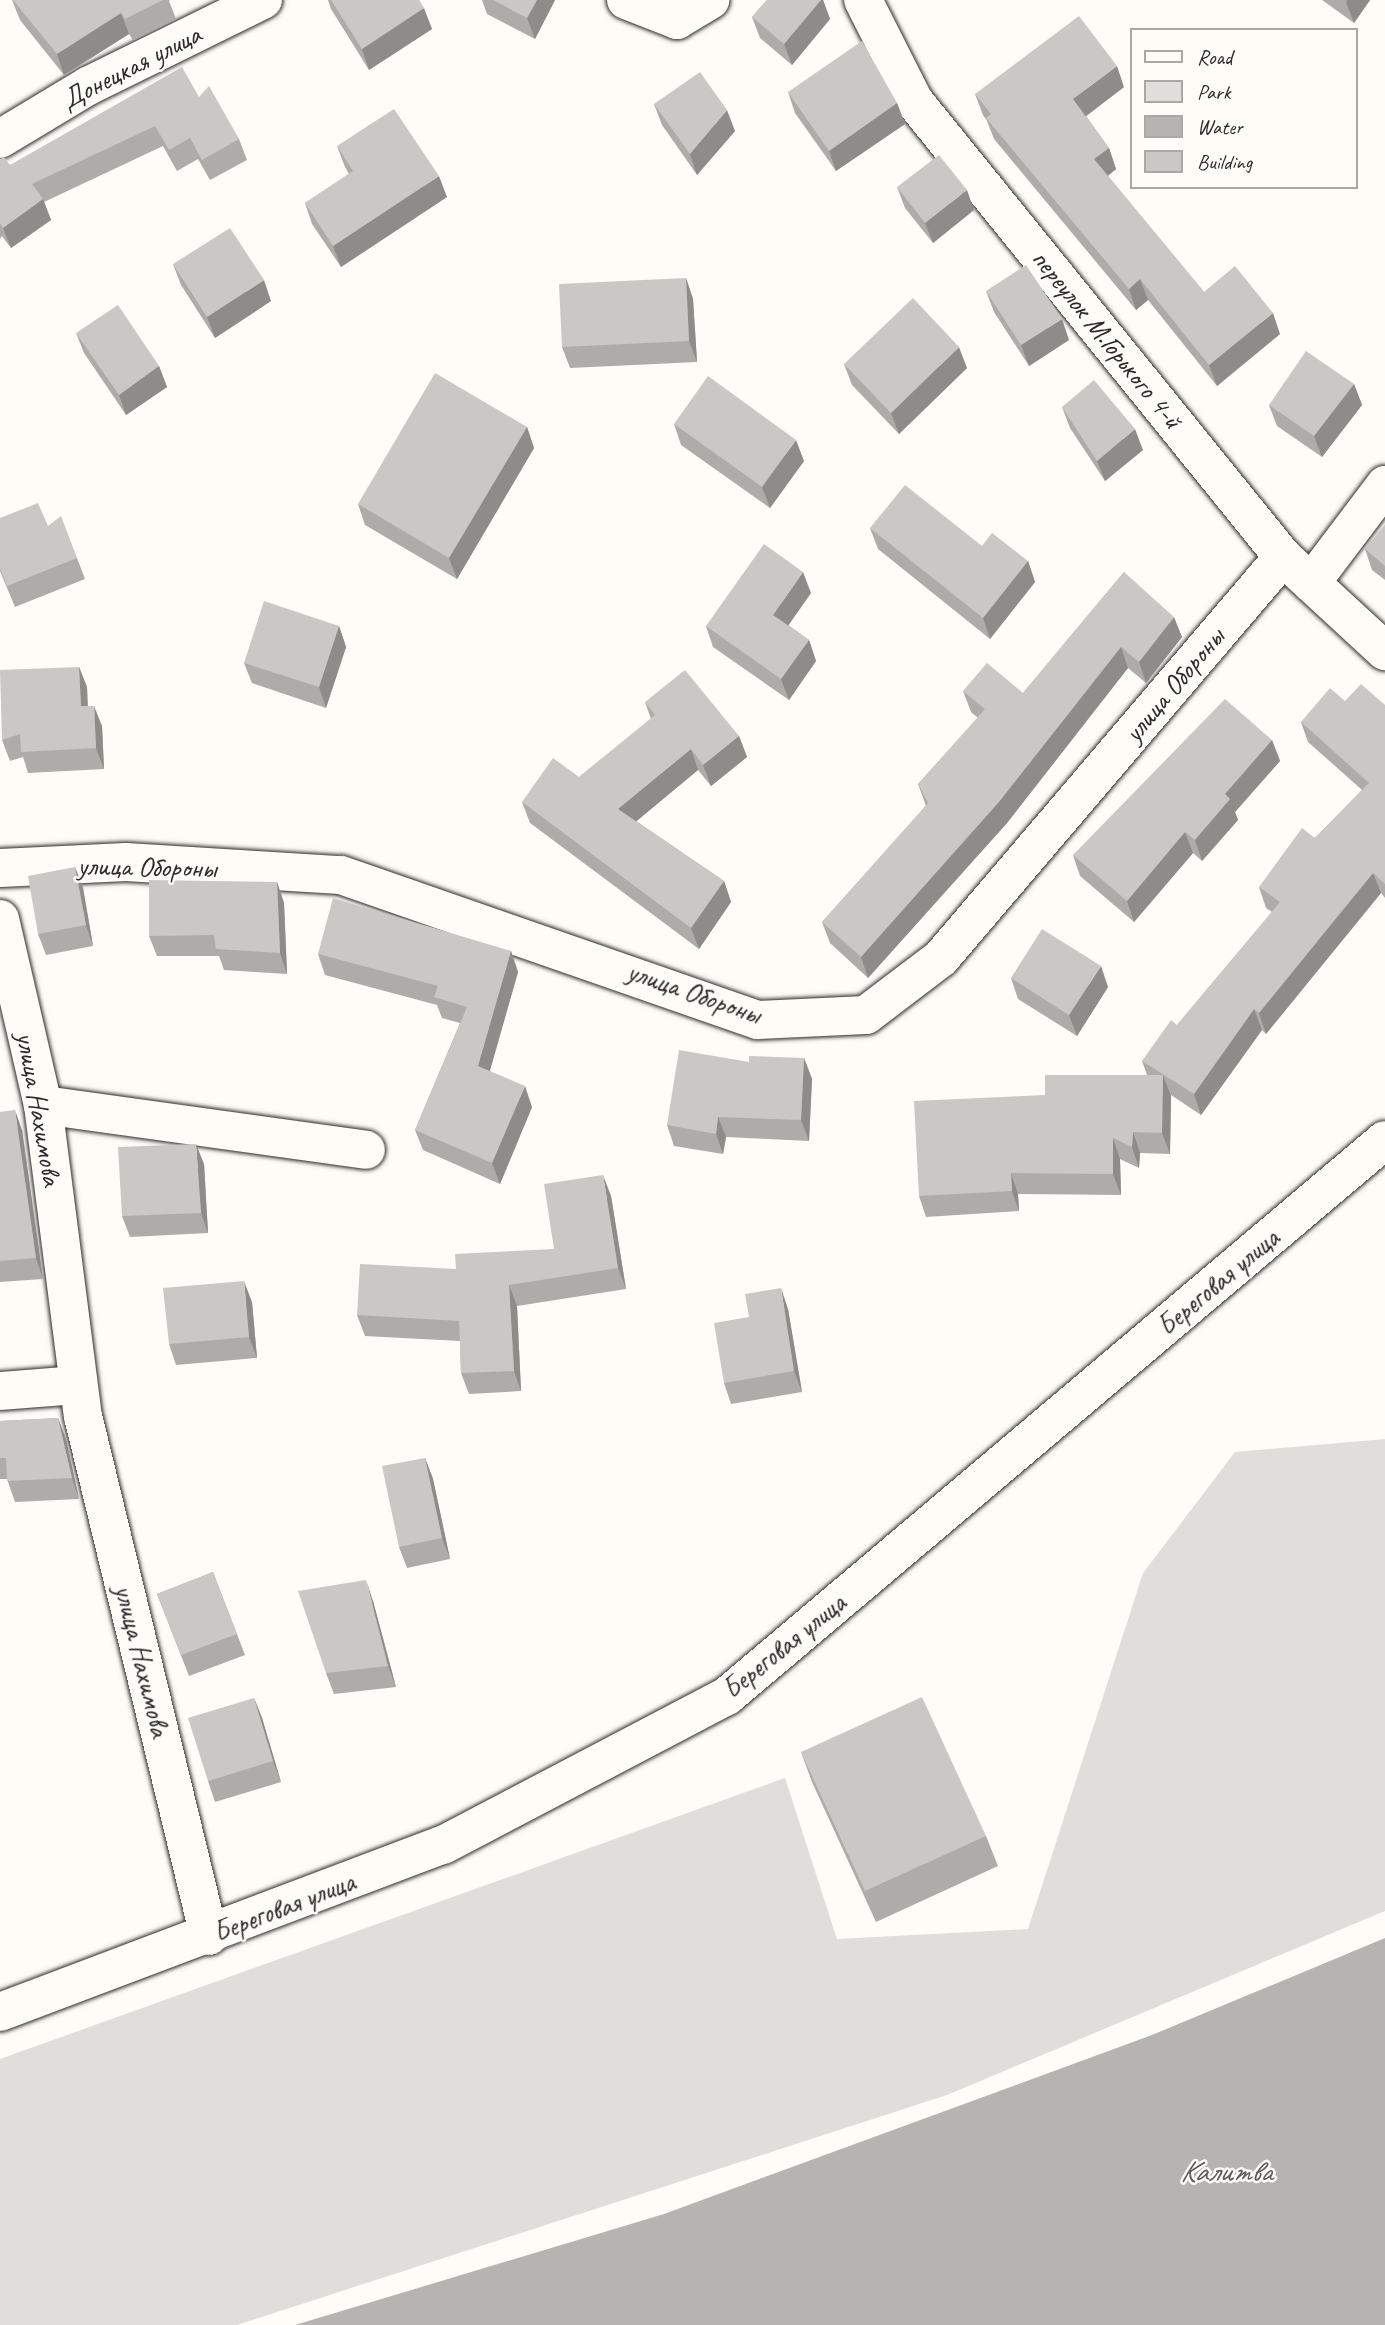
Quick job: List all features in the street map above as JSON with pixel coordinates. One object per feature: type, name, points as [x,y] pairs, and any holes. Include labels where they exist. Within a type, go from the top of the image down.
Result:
[{"type":"street","name":"Донецкая улица","points":[[0,139],[88,86],[264,0]]},
{"type":"street","points":[[626,0],[677,20],[710,0]]},
{"type":"street","name":"переулок М.Горького 4-й","points":[[863,0],[914,101],[1283,557],[1385,651]]},
{"type":"street","points":[[1311,583],[1385,485]]},
{"type":"street","name":"улица Обороны","points":[[0,868],[126,862],[341,875],[758,1020],[866,1015],[941,958],[1283,557]]},
{"type":"street","name":"улица Нахимова","points":[[0,919],[43,1105],[77,1385],[209,1936]]},
{"type":"street","points":[[43,1105],[366,1150]]},
{"type":"street","name":"Береговая улица","points":[[0,2012],[209,1936],[443,1845],[727,1696],[1385,1140]]},
{"type":"street","points":[[0,1391],[77,1385]]},
{"type":"green space","points":[[1385,1439],[1385,1911],[947,2095],[237,2325],[0,2325],[0,2059],[785,1778],[837,1939],[1028,1929],[1143,1573],[1235,1452]]},
{"type":"water","name":"Калитва","points":[[1385,1938],[1385,2325],[295,2325],[664,2214],[1152,2035]]},
{"type":"building","points":[[13,0],[163,0],[125,19],[121,13],[57,54]]},
{"type":"building","points":[[331,0],[419,0],[424,8],[362,49]]},
{"type":"building","points":[[493,0],[537,0],[527,18]]},
{"type":"building","points":[[767,0],[821,0],[784,44],[752,17]]},
{"type":"building","points":[[1079,16],[1117,66],[1073,99],[1109,148],[1094,159],[1204,292],[1235,266],[1273,313],[1209,365],[1140,279],[1129,289],[986,118],[991,114],[975,94]]},
{"type":"building","points":[[862,41],[897,103],[829,151],[788,92]]},
{"type":"building","points":[[182,67],[199,97],[209,86],[239,139],[202,160],[190,138],[169,150],[155,126],[32,184],[43,199],[3,228],[0,223],[0,159],[4,157],[10,165]]},
{"type":"building","points":[[700,72],[727,110],[690,154],[654,104]]},
{"type":"building","points":[[394,109],[439,176],[333,246],[305,203],[353,171],[337,146]]},
{"type":"building","points":[[939,155],[967,190],[925,223],[897,187]]},
{"type":"building","points":[[230,228],[264,280],[207,317],[173,264]]},
{"type":"building","points":[[1026,265],[1062,319],[1021,345],[986,291]]},
{"type":"building","points":[[686,278],[689,341],[562,347],[559,284]]},
{"type":"building","points":[[913,298],[959,347],[891,413],[844,364]]},
{"type":"building","points":[[118,305],[159,366],[119,395],[76,333]]},
{"type":"building","points":[[1306,351],[1354,384],[1314,436],[1269,405]]},
{"type":"building","points":[[435,373],[527,427],[449,558],[358,504]]},
{"type":"building","points":[[708,376],[796,440],[762,487],[674,424]]},
{"type":"building","points":[[1094,380],[1135,429],[1097,461],[1062,407]]},
{"type":"building","points":[[905,485],[982,546],[992,533],[1028,561],[983,618],[870,528]]},
{"type":"building","points":[[38,503],[48,526],[61,516],[77,558],[7,586],[0,568],[0,518]]},
{"type":"building","points":[[1385,525],[1385,566],[1365,549]]},
{"type":"building","points":[[764,544],[803,572],[773,615],[809,640],[781,679],[706,626]]},
{"type":"building","points":[[1124,572],[1174,617],[1139,662],[1121,647],[999,802],[861,957],[822,922],[928,803],[918,784],[985,709],[963,691],[987,663],[1023,693]]},
{"type":"building","points":[[264,601],[339,626],[319,687],[244,663]]},
{"type":"building","points":[[79,667],[81,706],[94,706],[96,748],[21,752],[20,734],[2,740],[0,670]]},
{"type":"building","points":[[685,670],[739,736],[703,765],[691,749],[618,809],[724,881],[691,928],[522,802],[553,758],[579,777],[655,715],[645,702]]},
{"type":"building","points":[[1361,684],[1385,705],[1385,884],[1373,873],[1259,1013],[1254,1009],[1194,1094],[1142,1061],[1171,1020],[1177,1025],[1280,902],[1259,887],[1302,828],[1315,838],[1369,783],[1301,722],[1330,688],[1345,701]]},
{"type":"building","points":[[1225,699],[1272,740],[1225,794],[1230,799],[1195,840],[1185,832],[1127,901],[1073,855]]},
{"type":"building","points":[[75,867],[86,925],[38,934],[28,876]]},
{"type":"building","points":[[149,880],[277,882],[280,953],[216,949],[214,935],[149,936]]},
{"type":"building","points":[[333,898],[511,951],[478,1066],[525,1086],[492,1163],[415,1130],[467,1007],[434,997],[438,986],[318,954]]},
{"type":"building","points":[[1042,929],[1101,966],[1069,1015],[1011,978]]},
{"type":"building","points":[[679,1050],[749,1062],[749,1056],[804,1058],[801,1120],[718,1117],[716,1134],[667,1125]]},
{"type":"building","points":[[1045,1075],[1163,1075],[1162,1133],[1133,1132],[1132,1147],[1113,1138],[1113,1174],[1011,1173],[1012,1191],[919,1196],[914,1101],[1045,1095]]},
{"type":"building","points":[[15,1110],[36,1258],[0,1261],[0,1112]]},
{"type":"building","points":[[196,1144],[201,1213],[122,1216],[118,1147]]},
{"type":"building","points":[[603,1175],[618,1268],[509,1285],[514,1371],[461,1373],[459,1321],[357,1315],[360,1264],[456,1269],[455,1254],[554,1249],[544,1184]]},
{"type":"building","points":[[244,1281],[249,1337],[169,1344],[163,1288]]},
{"type":"building","points":[[781,1288],[794,1371],[724,1383],[714,1323],[749,1317],[745,1294]]},
{"type":"building","points":[[58,1418],[72,1478],[7,1481],[6,1458],[0,1458],[0,1421]]},
{"type":"building","points":[[425,1458],[442,1538],[399,1547],[382,1466]]},
{"type":"building","points":[[213,1572],[237,1634],[181,1655],[157,1594]]},
{"type":"building","points":[[366,1580],[388,1666],[326,1673],[298,1591]]},
{"type":"building","points":[[922,1697],[986,1836],[865,1891],[801,1752]]},
{"type":"building","points":[[254,1698],[273,1761],[208,1781],[188,1718]]}]
